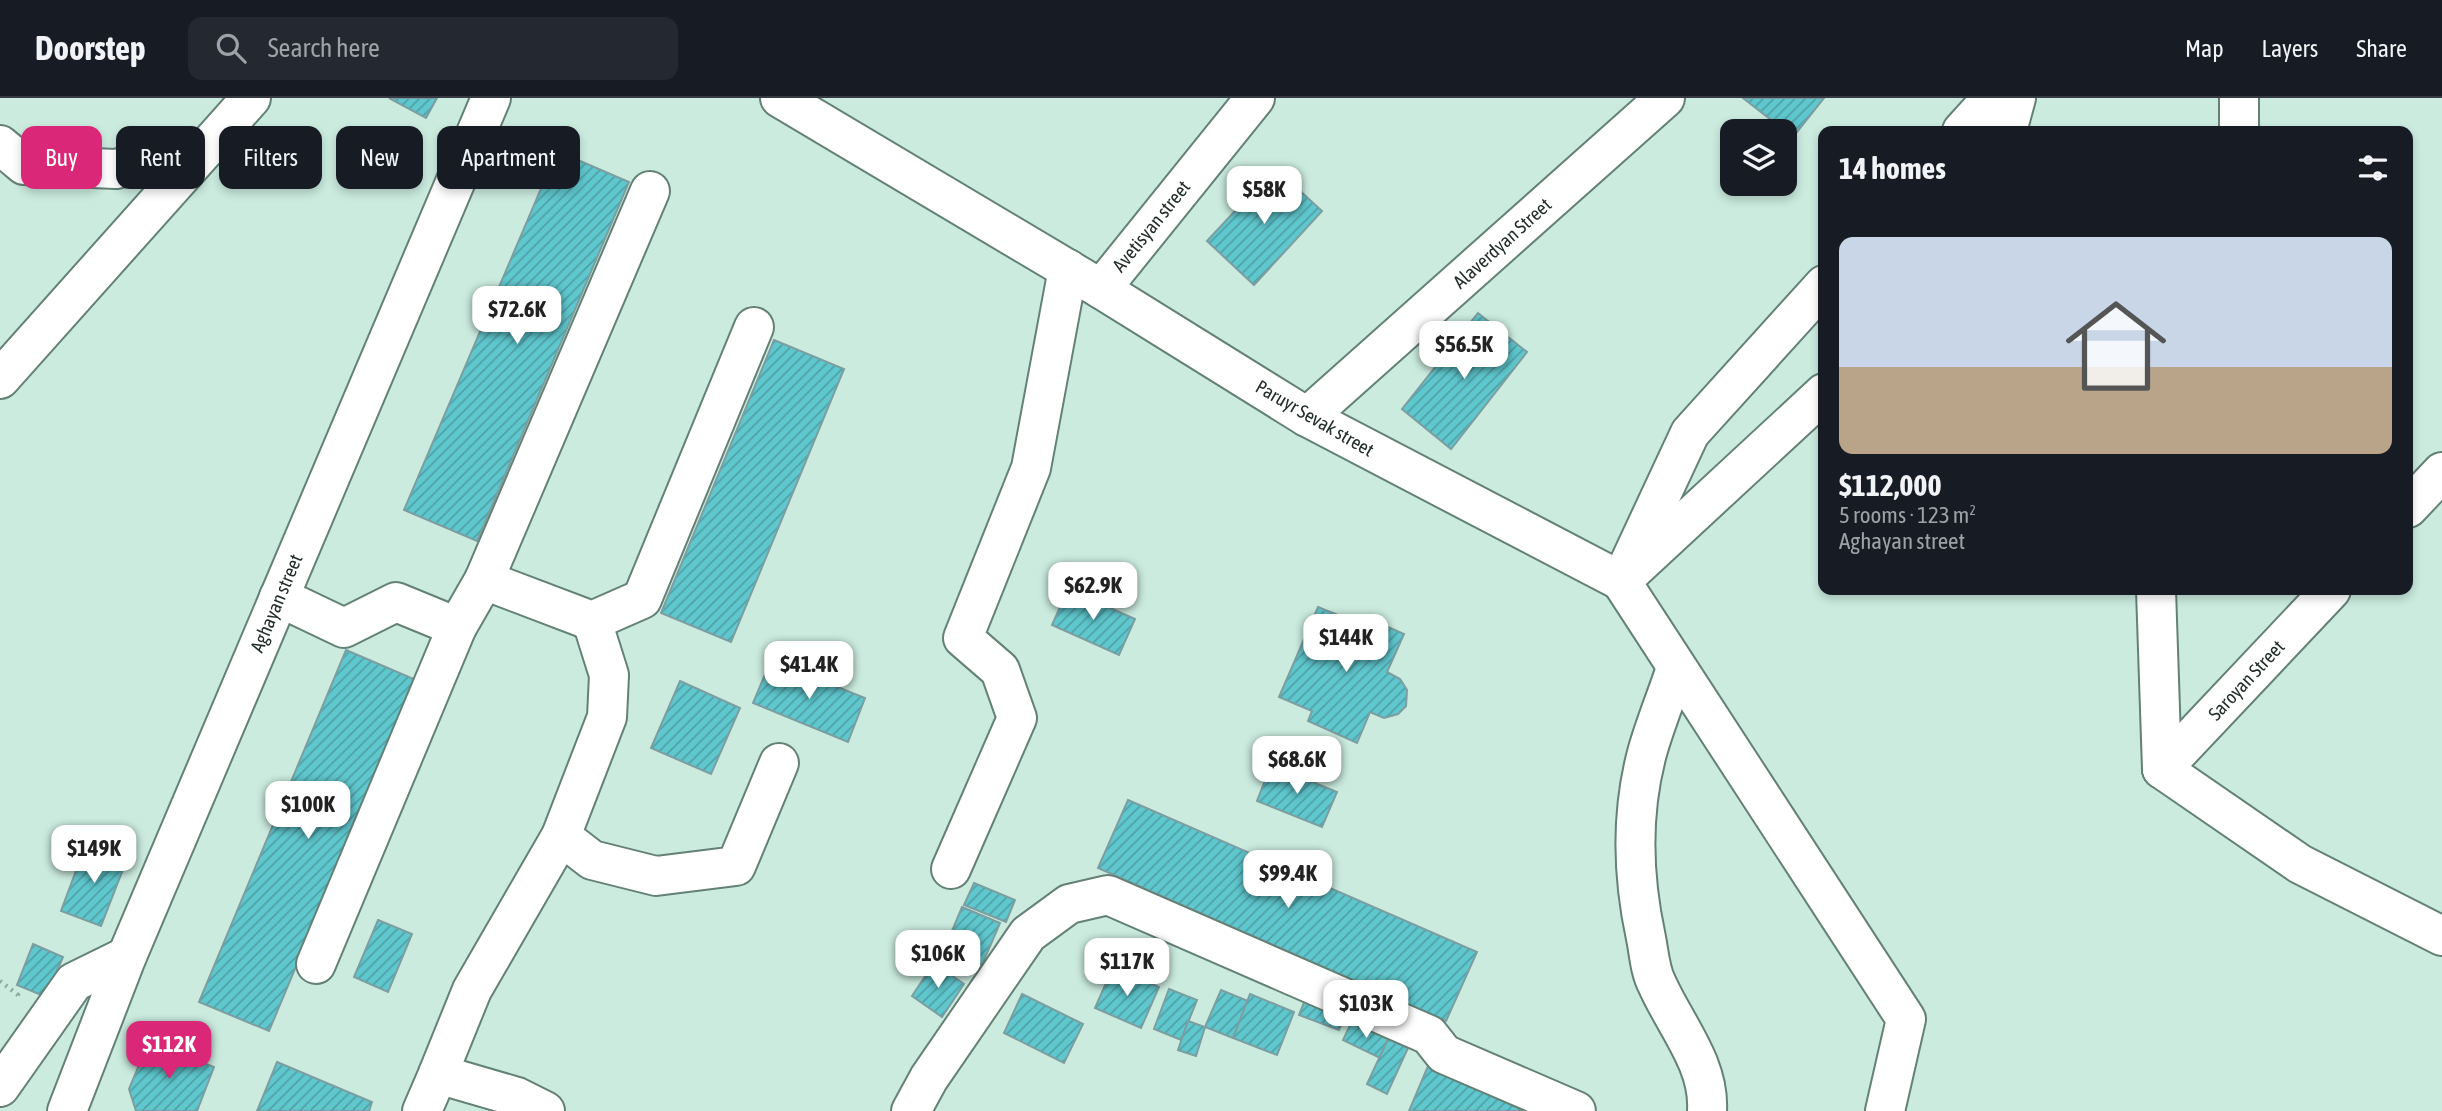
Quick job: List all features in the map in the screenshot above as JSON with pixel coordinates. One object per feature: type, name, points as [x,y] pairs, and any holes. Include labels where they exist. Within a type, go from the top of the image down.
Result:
[{"type":"street","points":[[0,379],[251,98]]},
{"type":"street","name":"Aghayan street","points":[[67,1111],[127,956],[491,98]]},
{"type":"street","name":"Paruyr Sevak street","points":[[780,98],[1068,269],[1307,417],[1621,581]]},
{"type":"street","name":"Avetisyan street","points":[[1101,289],[1255,98]]},
{"type":"street","name":"Alaverdyan Street","points":[[1307,417],[1665,98]]},
{"type":"street","points":[[1967,126],[1992,98]]},
{"type":"street","points":[[2008,126],[2016,98]]},
{"type":"street","points":[[2239,98],[2239,126]]},
{"type":"street","points":[[0,145],[24,165],[116,169],[208,147]]},
{"type":"street","points":[[316,964],[457,627],[484,580],[650,191]]},
{"type":"street","points":[[951,869],[1017,718],[1000,670],[963,638],[1031,468],[1068,269]]},
{"type":"street","points":[[1621,581],[1690,433],[1818,292]]},
{"type":"street","points":[[484,580],[592,621],[642,599],[754,327]]},
{"type":"street","points":[[1621,581],[1818,399]]},
{"type":"street","points":[[2413,503],[2442,472]]},
{"type":"street","points":[[1621,581],[1906,1019],[1885,1111]]},
{"type":"street","points":[[2156,595],[2162,769],[2301,864],[2442,936]]},
{"type":"street","name":"Saroyan Street","points":[[2162,769],[2326,595]]},
{"type":"street","points":[[279,597],[344,628],[396,602],[457,627]]},
{"type":"street","points":[[422,1111],[472,990],[561,836],[607,717],[609,674],[592,621]]},
{"type":"street","points":[[1676,668],[1647,754],[1637,804],[1635,861],[1642,921],[1655,982],[1698,1063],[1708,1093],[1707,1111]]},
{"type":"street","points":[[561,836],[592,860],[656,876],[736,866],[779,763]]},
{"type":"street","points":[[911,1111],[929,1078],[1028,934],[1069,904],[1108,895],[1429,1035],[1444,1054],[1576,1111]]},
{"type":"street","points":[[0,1087],[74,982],[127,956]]},
{"type":"street","points":[[438,1074],[517,1097],[545,1111]]},
{"type":"building","points":[[389,98],[437,98],[426,118]]},
{"type":"building","points":[[1743,98],[1824,98],[1797,132],[1797,119],[1770,119]]},
{"type":"building","points":[[580,161],[629,182],[477,541],[404,510],[541,189],[580,189]]},
{"type":"building","points":[[1275,168],[1322,211],[1254,285],[1207,241]]},
{"type":"building","points":[[1478,313],[1527,352],[1451,449],[1402,409]]},
{"type":"building","points":[[774,340],[844,369],[731,642],[661,613]]},
{"type":"building","points":[[1068,589],[1135,619],[1119,655],[1052,625]]},
{"type":"building","points":[[1318,607],[1365,626],[1368,618],[1404,634],[1387,672],[1400,679],[1407,690],[1406,706],[1398,714],[1384,718],[1370,712],[1357,743],[1308,721],[1312,711],[1279,697]]},
{"type":"building","points":[[346,650],[416,680],[269,1031],[199,1002]]},
{"type":"building","points":[[771,660],[865,698],[848,742],[753,703]]},
{"type":"building","points":[[680,681],[740,708],[711,774],[651,748]]},
{"type":"building","points":[[1271,765],[1337,792],[1322,827],[1257,801]]},
{"type":"building","points":[[1128,800],[1477,952],[1446,1021],[1098,868]]},
{"type":"building","points":[[86,844],[127,859],[101,926],[61,911]]},
{"type":"building","points":[[974,883],[1015,900],[1006,922],[964,905]]},
{"type":"building","points":[[962,907],[1000,923],[982,965],[944,950]]},
{"type":"building","points":[[378,920],[412,934],[388,992],[354,977]]},
{"type":"building","points":[[33,944],[63,957],[46,997],[17,985]]},
{"type":"building","points":[[934,963],[964,984],[942,1017],[912,996]]},
{"type":"building","points":[[1113,967],[1159,987],[1141,1028],[1095,1008]]},
{"type":"building","points":[[1169,989],[1197,1000],[1181,1040],[1154,1029]]},
{"type":"building","points":[[1221,990],[1248,1001],[1233,1038],[1205,1027]]},
{"type":"building","points":[[1022,994],[1083,1024],[1064,1063],[1004,1033]]},
{"type":"building","points":[[1250,994],[1294,1012],[1277,1055],[1233,1038]]},
{"type":"building","points":[[1307,995],[1347,1011],[1339,1030],[1299,1015]]},
{"type":"building","points":[[1188,1021],[1205,1027],[1196,1056],[1178,1050]]},
{"type":"building","points":[[1352,1021],[1388,1039],[1380,1058],[1343,1040]]},
{"type":"building","points":[[1388,1039],[1408,1048],[1387,1094],[1367,1084]]},
{"type":"building","points":[[149,1041],[214,1067],[197,1111],[136,1111],[129,1089]]},
{"type":"building","points":[[277,1062],[372,1102],[369,1111],[257,1111]]},
{"type":"building","points":[[1428,1066],[1534,1111],[1409,1111]]}]
